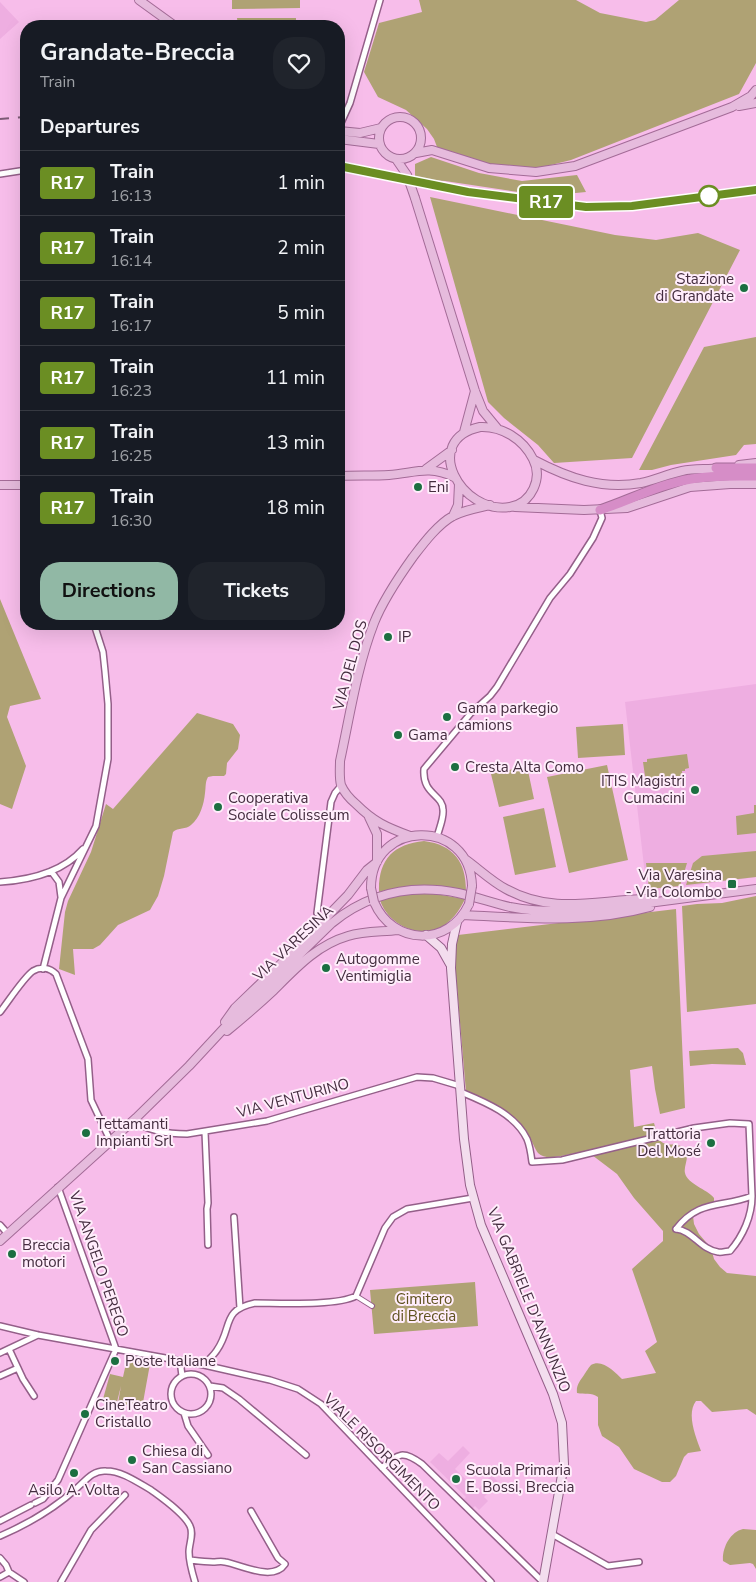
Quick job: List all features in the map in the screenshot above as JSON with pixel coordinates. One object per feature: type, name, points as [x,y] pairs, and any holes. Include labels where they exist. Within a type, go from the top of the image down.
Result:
[{"type":"highway","points":[[716,468],[756,468]]},
{"type":"highway","points":[[600,510],[663,486],[690,479],[718,476],[756,476]]},
{"type":"main road","points":[[140,0],[167,20]]},
{"type":"main road","points":[[396,160],[432,150],[488,168],[536,172],[575,166],[732,107],[751,96],[756,90]]},
{"type":"main road","points":[[732,107],[756,103]]},
{"type":"main road","points":[[345,129],[360,133],[381,128],[392,118],[404,117],[418,126],[432,150]]},
{"type":"main road","points":[[381,128],[379,144],[385,154],[396,160],[406,173],[415,198],[475,391],[483,411],[498,428],[522,444],[534,460],[573,478],[604,485],[642,483],[684,471],[756,463]]},
{"type":"main road","points":[[416,153],[420,147],[421,133]]},
{"type":"main road","points":[[345,140],[379,144]]},
{"type":"main road","points":[[406,173],[408,158]]},
{"type":"main road","points":[[426,470],[452,450],[464,432],[475,391]]},
{"type":"main road","points":[[464,432],[480,427],[498,428]]},
{"type":"main road","points":[[452,450],[450,464],[456,480],[458,505],[452,516]]},
{"type":"main road","points":[[510,507],[530,496],[536,479],[534,460]]},
{"type":"main road","points":[[345,476],[387,475],[426,470],[441,471],[456,480],[475,498],[490,505],[600,510],[627,508],[677,490],[697,486],[756,484]]},
{"type":"main road","points":[[0,485],[20,485]]},
{"type":"main road","name":"VIA DEL DOS","points":[[341,786],[339,775],[340,761],[360,669],[374,624],[390,593],[412,559],[432,534],[452,516],[490,505]]},
{"type":"main road","points":[[341,786],[350,798],[370,817],[410,836]]},
{"type":"main road","points":[[199,1055],[235,1008],[287,958],[348,895],[367,870],[377,862],[378,840],[376,829],[370,817]]},
{"type":"main road","points":[[465,859],[471,873],[472,886],[469,904],[457,922],[445,930],[426,935],[412,935],[398,930],[385,920],[379,912],[374,902],[371,888],[373,871],[377,862],[393,844],[410,836],[424,835],[437,837],[452,844],[465,859],[494,882],[530,900],[570,905],[636,899],[675,900]]},
{"type":"main road","name":"VIA VARESINA","points":[[0,1241],[132,1121],[332,923],[356,907],[388,893],[423,889],[466,895],[510,907],[551,911],[587,911],[756,889]]},
{"type":"main road","points":[[463,915],[549,919],[578,918],[644,909],[675,900]]},
{"type":"main road","name":"VIA GABRIELE D'ANNUNZIO","points":[[457,922],[452,944],[451,968],[468,1174],[473,1198],[481,1225],[553,1394],[562,1423],[564,1464],[543,1582]]},
{"type":"main road","points":[[199,1055],[250,1013],[308,957],[322,947],[359,933],[398,930]]},
{"type":"main road","name":"VIA GABRIELE D'ANNUNZIO","points":[[426,935],[441,948],[451,968]]},
{"type":"street","points":[[345,116],[380,0]]},
{"type":"street","points":[[0,174],[20,171]]},
{"type":"street","points":[[437,837],[443,814],[442,804],[428,789],[424,779],[424,769],[472,712],[497,687],[550,598],[570,574],[593,538],[602,518],[600,510]]},
{"type":"street","points":[[43,968],[61,898],[96,826],[108,759],[106,671],[96,630]]},
{"type":"street","name":"VIA DEL DOS","points":[[317,913],[331,802],[341,786]]},
{"type":"street","points":[[0,882],[16,881],[44,875],[60,868],[75,858],[87,844]]},
{"type":"street","points":[[52,871],[59,882],[61,898]]},
{"type":"street","points":[[0,1012],[33,971],[43,968],[52,970],[56,974],[88,1058],[91,1100],[110,1140]]},
{"type":"street","name":"VIA VENTURINO","points":[[132,1121],[148,1128],[175,1134],[205,1132],[267,1122],[417,1077],[433,1078],[493,1106],[509,1118],[526,1137],[532,1162],[562,1160],[694,1128],[730,1123],[749,1124]]},
{"type":"street","points":[[752,1196],[701,1207],[684,1217],[676,1229],[683,1229],[706,1248],[718,1252],[730,1251],[739,1241],[747,1222],[752,1196],[749,1124],[756,1124]]},
{"type":"street","points":[[205,1132],[208,1245]]},
{"type":"street","name":"VIA ANGELO PEREGO","points":[[58,1187],[116,1349]]},
{"type":"street","points":[[204,1364],[217,1350],[231,1316],[236,1310],[255,1304],[348,1300],[356,1296],[385,1228],[394,1217],[407,1208],[473,1198]]},
{"type":"street","points":[[234,1216],[240,1308]]},
{"type":"street","points":[[0,1225],[8,1234]]},
{"type":"street","points":[[356,1296],[372,1306]]},
{"type":"street","name":"VIALE RISORGIMENTO","points":[[0,1326],[38,1335],[204,1364],[270,1380],[298,1389],[321,1404],[491,1582]]},
{"type":"street","points":[[0,1353],[38,1335]]},
{"type":"street","points":[[9,1349],[34,1396]]},
{"type":"street","points":[[0,1521],[43,1499],[58,1480],[116,1349]]},
{"type":"street","points":[[180,1360],[182,1376]]},
{"type":"street","points":[[0,1376],[18,1368]]},
{"type":"street","points":[[188,1374],[201,1376],[210,1386],[211,1393],[208,1405],[197,1413],[184,1413],[174,1405],[171,1392],[176,1380],[182,1376],[188,1374]]},
{"type":"street","points":[[210,1386],[223,1388],[239,1399],[306,1455]]},
{"type":"street","points":[[184,1413],[188,1426],[208,1455]]},
{"type":"street","points":[[382,1468],[395,1457],[405,1454],[411,1456],[422,1464],[543,1582]]},
{"type":"street","points":[[0,1536],[15,1530],[62,1502],[94,1473],[105,1470],[117,1472],[163,1498],[191,1526],[189,1552],[195,1582]]},
{"type":"street","points":[[61,1582],[91,1530],[125,1495]]},
{"type":"street","points":[[35,1503],[47,1511]]},
{"type":"street","points":[[190,1560],[223,1561],[263,1575],[278,1571],[284,1567],[285,1564],[278,1558],[251,1511]]},
{"type":"street","points":[[552,1534],[608,1566],[639,1562]]},
{"type":"street","points":[[0,1558],[9,1572],[24,1582]]},
{"type":"street","points":[[0,1577],[9,1572]]},
{"type":"shaded area","points":[[0,2],[19,22],[0,39]]},
{"type":"shaded area","name":"ITIS Magistri Cumacini","points":[[756,684],[756,877],[647,892],[625,702]]},
{"type":"shaded area","name":"Scuola Primaria E. Bossi, Breccia","points":[[463,1446],[470,1453],[455,1469],[477,1490],[492,1475],[502,1487],[497,1491],[493,1488],[484,1497],[488,1501],[479,1510],[475,1506],[472,1509],[463,1500],[466,1497],[430,1462],[439,1453],[448,1461]]},
{"type":"green space","points":[[232,0],[300,0],[300,8],[232,9]]},
{"type":"green space","points":[[419,0],[576,0],[600,13],[646,22],[655,20],[679,0],[756,0],[756,63],[739,94],[571,160],[539,168],[490,164],[437,147],[427,129],[406,110],[378,97],[364,72],[379,23],[422,12]]},
{"type":"green space","points":[[237,18],[296,18],[296,20],[237,20]]},
{"type":"green space","points":[[431,157],[479,173],[522,181],[577,175],[586,192],[545,196],[445,181],[415,179],[415,164]]},
{"type":"green space","points":[[430,197],[615,235],[656,240],[698,233],[740,250],[632,458],[554,463],[538,445],[504,418],[488,402]]},
{"type":"green space","points":[[756,337],[756,444],[744,445],[736,455],[671,465],[652,470],[639,470],[704,347]]},
{"type":"green space","points":[[0,599],[41,699],[10,706],[7,717],[26,766],[12,809],[0,804]]},
{"type":"green space","points":[[197,713],[233,724],[240,735],[238,749],[227,763],[226,774],[224,776],[208,777],[203,806],[197,819],[189,827],[173,832],[164,876],[158,896],[150,910],[118,925],[100,945],[93,949],[73,949],[75,975],[59,969],[65,912],[68,901],[91,852],[106,804],[113,809]]},
{"type":"green space","points":[[623,724],[625,755],[578,758],[576,727]]},
{"type":"green space","points":[[687,754],[689,768],[682,771],[684,784],[659,787],[646,783],[643,762],[647,762],[647,759]]},
{"type":"green space","points":[[607,765],[628,860],[569,873],[547,777]]},
{"type":"green space","points":[[527,766],[534,799],[499,807],[491,774]]},
{"type":"green space","points":[[754,805],[756,805],[756,833],[737,835],[736,816],[754,813]]},
{"type":"green space","points":[[544,808],[556,867],[515,875],[503,817]]},
{"type":"green space","points":[[424,841],[443,846],[456,857],[461,863],[464,872],[466,891],[443,887],[412,886],[379,892],[381,871],[389,856],[404,846]]},
{"type":"green space","points":[[756,851],[756,877],[686,885],[693,863],[702,856]]},
{"type":"green space","points":[[646,863],[687,863],[680,886],[649,889]]},
{"type":"green space","points":[[424,893],[465,899],[457,913],[446,924],[437,929],[427,931],[417,931],[398,924],[384,909],[380,900],[406,894]]},
{"type":"green space","points":[[756,896],[756,1004],[687,1012],[682,906],[722,903]]},
{"type":"green space","points":[[676,909],[685,1108],[660,1114],[652,1066],[630,1070],[634,1127],[654,1123],[658,1136],[561,1156],[549,1157],[540,1155],[525,1129],[513,1116],[490,1102],[466,1092],[455,964],[455,946],[458,935]]},
{"type":"green space","points":[[738,1048],[743,1053],[746,1065],[712,1064],[690,1066],[689,1051]]},
{"type":"green space","points":[[658,1138],[663,1143],[680,1146],[686,1150],[685,1173],[687,1177],[714,1198],[714,1203],[693,1216],[694,1224],[699,1234],[711,1248],[714,1259],[727,1273],[756,1276],[756,1415],[747,1409],[712,1412],[701,1401],[696,1401],[693,1406],[692,1419],[701,1451],[688,1453],[684,1457],[676,1476],[670,1482],[662,1482],[634,1469],[619,1447],[602,1436],[598,1425],[598,1397],[577,1393],[579,1383],[588,1368],[595,1363],[608,1367],[622,1379],[656,1373],[645,1351],[657,1342],[632,1269],[663,1241],[663,1231],[634,1198],[617,1174],[592,1155]]},
{"type":"green space","name":"Cimitero di Breccia","points":[[475,1282],[478,1326],[374,1334],[370,1290]]},
{"type":"green space","points":[[127,1359],[150,1364],[142,1408],[118,1403],[121,1386],[117,1402],[103,1399],[110,1374],[123,1377]]},
{"type":"green space","points":[[743,1529],[756,1530],[756,1569],[750,1563],[730,1565],[723,1561],[725,1546],[728,1541],[734,1533]]},
{"type":"railway","points":[[0,119],[20,117]]},
{"type":"railway","points":[[345,166],[467,191],[586,207],[632,206],[756,190]]},
{"type":"train","name":"R17","points":[[345,167],[468,192],[602,208],[650,204],[756,190]]},
{"type":"place","name":"Stazione di Grandate","points":[[744,288]]},
{"type":"place","name":"Eni","points":[[418,487]]},
{"type":"place","name":"IP","points":[[388,637]]},
{"type":"place","name":"Gama parkegio camions","points":[[447,717]]},
{"type":"place","name":"Gama","points":[[398,735]]},
{"type":"place","name":"Cresta Alta Como","points":[[455,767]]},
{"type":"place","name":"ITIS Magistri Cumacini","points":[[695,790]]},
{"type":"place","name":"Cooperativa Sociale Colisseum","points":[[218,807]]},
{"type":"place","name":"Via Varesina - Via Colombo","points":[[732,884]]},
{"type":"place","name":"Autogomme Ventimiglia","points":[[326,968]]},
{"type":"place","name":"Tettamanti Impianti Srl","points":[[86,1133]]},
{"type":"place","name":"Trattoria Del Mosé","points":[[711,1143]]},
{"type":"place","name":"Breccia motori","points":[[12,1254]]},
{"type":"place","name":"Poste Italiane","points":[[115,1361]]},
{"type":"place","name":"CineTeatro Cristallo","points":[[85,1414]]},
{"type":"place","name":"Chiesa di San Cassiano","points":[[132,1460]]},
{"type":"place","name":"Asilo A. Volta","points":[[74,1473]]},
{"type":"place","name":"Scuola Primaria E. Bossi, Breccia","points":[[456,1479]]}]
